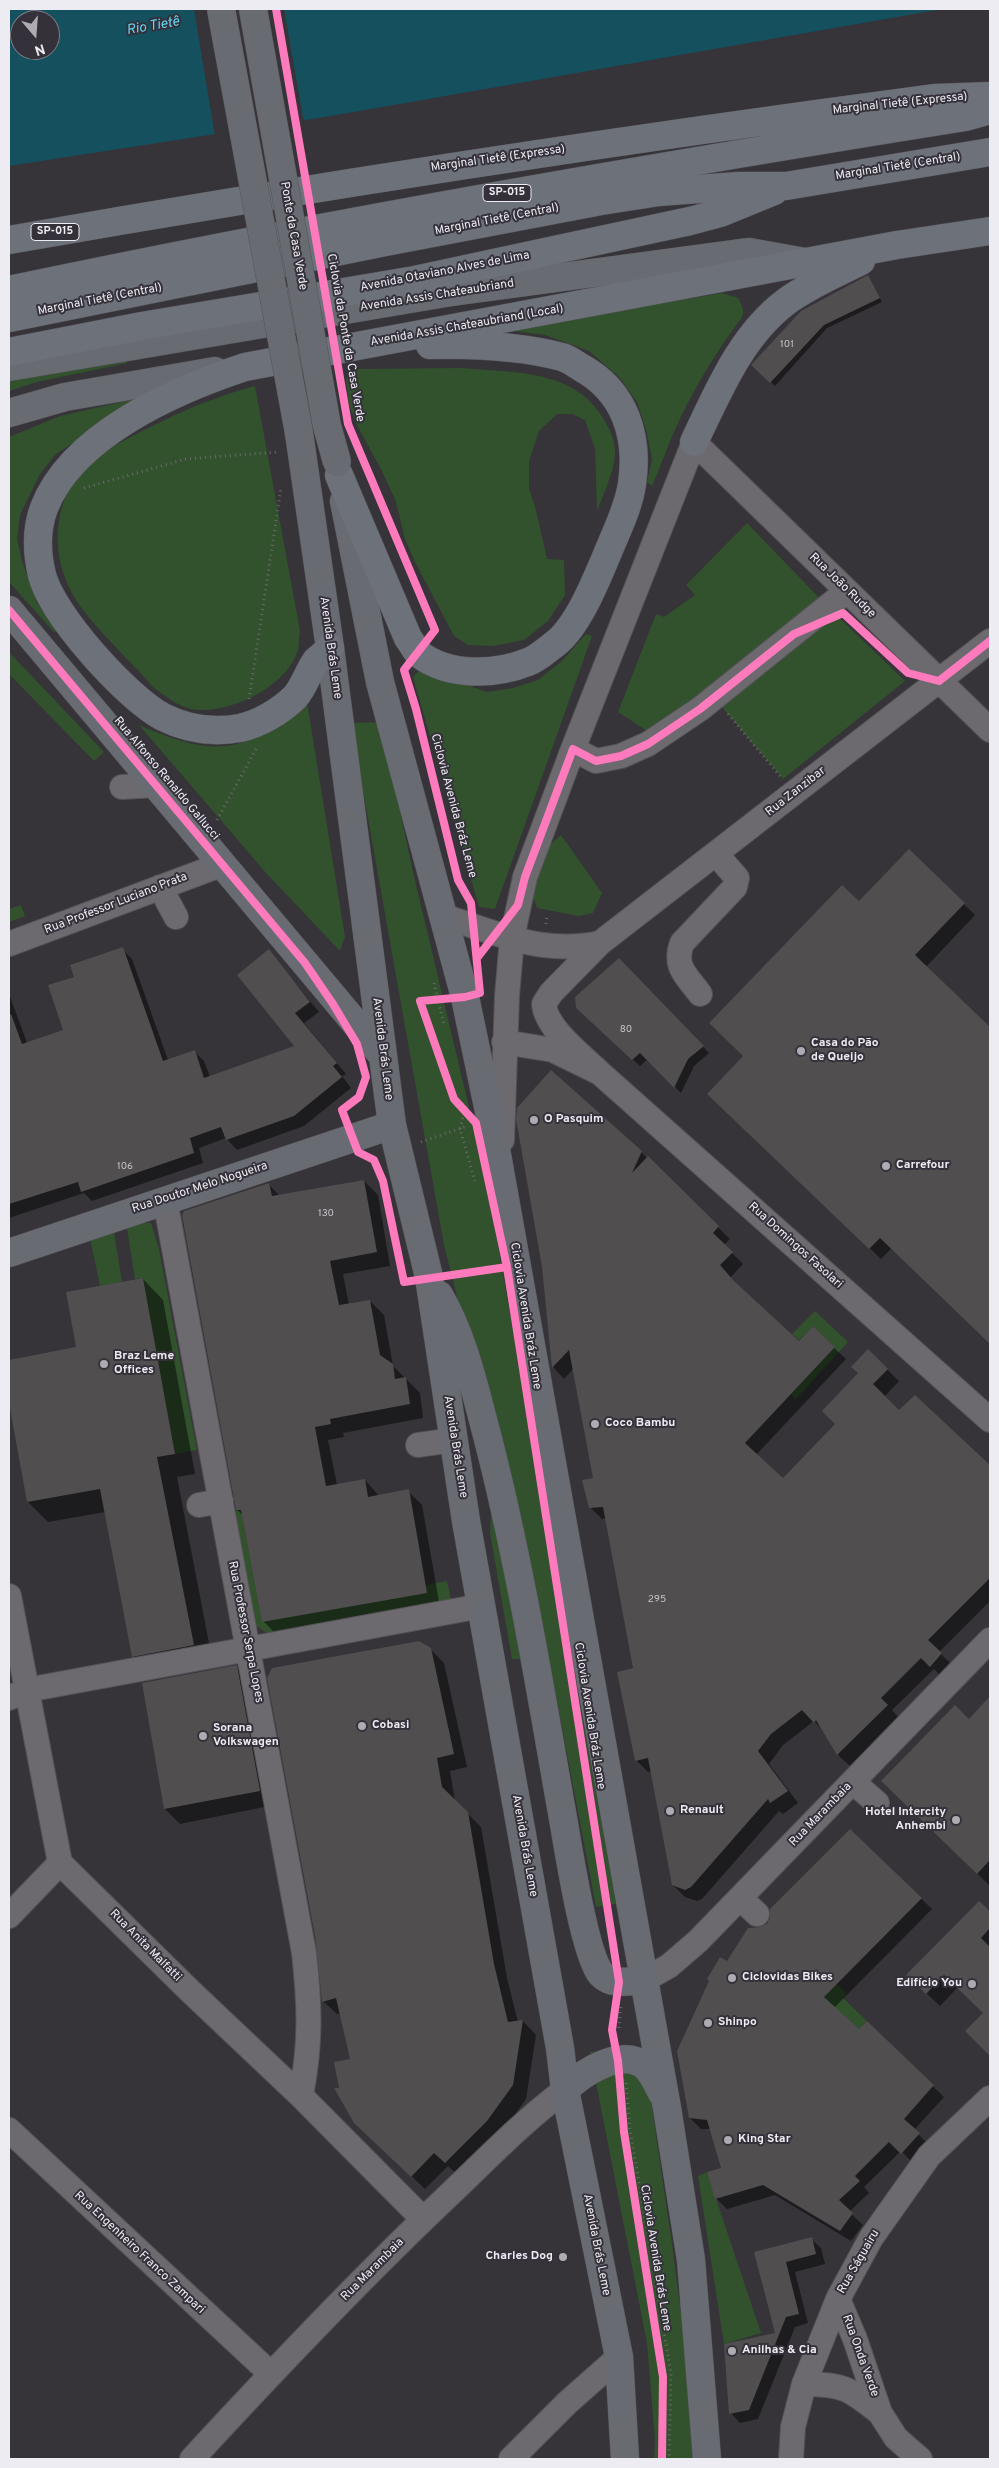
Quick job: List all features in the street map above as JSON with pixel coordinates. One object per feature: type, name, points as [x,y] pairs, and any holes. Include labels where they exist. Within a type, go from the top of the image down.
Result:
[{"type":"highway","name":"Marginal Tietê (Expressa)","points":[[9,240],[411,172],[538,153],[935,98],[990,96]]},
{"type":"highway","name":"SP-015","points":[[14,286],[427,207],[640,169],[965,117],[990,110]]},
{"type":"highway","name":"Marginal Tietê (Central)","points":[[9,318],[385,242],[600,201],[659,192],[738,186],[786,186],[990,152]]},
{"type":"highway","points":[[955,157],[974,164],[990,166]]},
{"type":"highway","name":"Avenida Otaviano Alves de Lima","points":[[9,352],[142,326],[415,280],[720,213],[786,186]]},
{"type":"highway","points":[[808,262],[897,245],[990,231]]},
{"type":"highway","points":[[694,442],[726,375],[746,344],[765,321],[787,301],[807,289],[897,245]]},
{"type":"highway","name":"Avenida Assis Chateaubriand (Local)","points":[[245,366],[808,262]]},
{"type":"highway","points":[[338,469],[408,638],[418,653],[439,666],[469,672],[497,670],[529,662],[558,642],[580,612],[622,517],[632,486],[634,460],[630,427],[619,400],[597,376],[563,358],[507,348],[449,344],[356,346]]},
{"type":"highway","points":[[245,366],[180,392],[109,432],[82,452],[61,477],[44,509],[38,542],[42,576],[61,614],[98,658],[143,705],[164,718],[192,728],[214,731],[241,728],[271,715],[295,696],[316,661],[330,648]]},
{"type":"main road","name":"Avenida Brás Leme","points":[[221,9],[299,433],[330,648],[394,1138],[429,1277],[453,1440],[560,2048],[565,2090],[619,2357],[625,2459]]},
{"type":"main road","name":"Ponte da Casa Verde","points":[[253,9],[327,426],[338,469]]},
{"type":"main road","name":"Avenida Assis Chateaubriand","points":[[9,367],[451,292],[749,252],[808,262]]},
{"type":"main road","name":"Avenida Assis Chateaubriand (Local)","points":[[9,413],[65,397],[245,366]]},
{"type":"main road","points":[[338,469],[360,590],[380,682],[465,997],[503,1187],[632,1981],[667,2108],[691,2260],[707,2459]]},
{"type":"main road","name":"Rua Alfonso Renaldo Gallucci","points":[[9,610],[383,1056]]},
{"type":"main road","name":"Rua Doutor Melo Nogueira","points":[[9,1253],[51,1248],[165,1200],[394,1138]]},
{"type":"main road","points":[[429,1277],[458,1334],[501,1488],[573,1873],[593,1959],[600,1973],[608,1980],[632,1981]]},
{"type":"main road","points":[[565,2090],[586,2072],[621,2061],[637,2062],[650,2072],[667,2108]]},
{"type":"street","name":"Rua João Rudge","points":[[694,442],[990,730]]},
{"type":"street","points":[[503,1187],[504,1042],[512,938],[525,877],[573,749],[694,442]]},
{"type":"street","points":[[573,749],[596,761],[621,756],[648,744],[700,709],[848,591]]},
{"type":"street","name":"Rua Zanzibar","points":[[551,993],[600,943],[990,641]]},
{"type":"street","points":[[122,787],[156,785]]},
{"type":"street","points":[[700,994],[679,966],[677,954],[682,943],[735,887],[737,878],[716,854]]},
{"type":"street","name":"Rua Professor Luciano Prata","points":[[9,944],[223,864]]},
{"type":"street","points":[[160,887],[176,917]]},
{"type":"street","name":"Rua Zanzibar","points":[[444,916],[543,946],[566,948],[600,943]]},
{"type":"street","name":"Rua Domingos Fasolari","points":[[551,993],[544,1004],[550,1022],[600,1073],[990,1420]]},
{"type":"street","name":"Rua Domingos Fasolari","points":[[504,1042],[553,1050],[600,1073]]},
{"type":"street","name":"Rua Professor Serpa Lopes","points":[[165,1200],[210,1503],[248,1648],[304,1953],[310,2007],[310,2043],[301,2096]]},
{"type":"street","points":[[418,1445],[453,1440]]},
{"type":"street","points":[[9,1596],[18,1694],[60,1863],[9,1916]]},
{"type":"street","points":[[18,1694],[248,1648],[481,1606]]},
{"type":"street","name":"Rua Marambaia","points":[[632,1981],[669,1966],[698,1941],[748,1906],[853,1782],[990,1640]]},
{"type":"street","points":[[853,1782],[877,1803]]},
{"type":"street","name":"Rua Anita Malfatti","points":[[60,1863],[190,1991],[301,2096],[423,2219]]},
{"type":"street","name":"Rua Marambaia","points":[[192,2459],[271,2374],[423,2219],[530,2118],[565,2090]]},
{"type":"street","name":"Rua Ságuairu","points":[[791,2459],[793,2427],[804,2384],[838,2299],[871,2238],[908,2183],[929,2156],[990,2098]]},
{"type":"street","name":"Rua Engenheiro Franco Zampari","points":[[9,2130],[271,2374]]},
{"type":"street","name":"Rua Onda Verde","points":[[838,2299],[855,2339],[880,2413],[896,2438],[920,2459]]},
{"type":"street","points":[[511,2459],[567,2403],[619,2357]]},
{"type":"street","name":"Rua Onda Verde","points":[[804,2384],[832,2384],[855,2393],[880,2413]]},
{"type":"path","points":[[49,499],[186,459],[279,452]]},
{"type":"path","points":[[205,843],[262,737],[248,705],[282,485]]},
{"type":"path","points":[[727,714],[783,779]]},
{"type":"path","points":[[428,1001],[465,997]]},
{"type":"path","points":[[459,1105],[476,1123]]},
{"type":"path","points":[[394,1138],[476,1123]]},
{"type":"path","points":[[632,1981],[612,2030],[621,2061],[630,2129],[671,2374],[669,2459]]},
{"type":"green space","points":[[722,293],[738,298],[743,308],[741,319],[715,355],[693,393],[674,432],[652,486],[647,482],[652,459],[646,429],[637,402],[620,378],[589,351],[545,335],[506,330]]},
{"type":"green space","points":[[124,353],[127,363],[37,382],[9,391],[9,377]]},
{"type":"green space","points":[[463,368],[541,376],[576,390],[591,402],[603,418],[612,435],[615,449],[613,469],[597,512],[595,449],[585,420],[572,414],[557,414],[539,431],[529,461],[529,488],[547,559],[564,560],[565,595],[548,621],[524,640],[493,646],[468,645],[454,636],[405,539],[396,502],[349,405],[346,379],[355,369]]},
{"type":"green space","points":[[255,386],[300,631],[298,650],[292,663],[282,676],[254,696],[221,708],[205,710],[186,708],[154,688],[103,633],[76,600],[63,573],[60,559],[58,530],[60,516],[75,474],[94,457],[188,409]]},
{"type":"green space","points":[[139,398],[55,455],[40,474],[20,515],[17,539],[22,561],[37,603],[58,631],[54,632],[9,582],[9,437],[60,416]]},
{"type":"green space","points":[[747,523],[828,607],[905,681],[783,779],[721,706],[647,731],[618,712],[656,614],[664,617],[695,595],[686,585]]},
{"type":"green space","points":[[586,634],[592,636],[495,909],[479,907],[413,677],[421,669],[487,692],[513,688],[538,680],[562,661]]},
{"type":"green space","points":[[9,652],[104,752],[94,761],[9,674]]},
{"type":"green space","points":[[307,702],[345,937],[340,951],[267,874],[139,725],[188,743],[228,746],[265,733]]},
{"type":"green space","points":[[381,722],[413,872],[486,1179],[616,1904],[596,1907],[554,1685],[503,1478],[527,1659],[512,1659],[490,1533],[493,1478],[501,1471],[444,1245],[351,723]]},
{"type":"green space","points":[[561,835],[602,893],[593,913],[579,916],[537,908],[532,893],[545,849]]},
{"type":"green space","points":[[21,905],[25,916],[9,922],[9,909]]},
{"type":"green space","points":[[126,1222],[151,1223],[159,1249],[197,1450],[175,1454],[143,1278],[135,1279]]},
{"type":"green space","points":[[113,1226],[122,1282],[100,1286],[90,1238]]},
{"type":"green space","points":[[815,1311],[848,1342],[795,1400],[791,1394],[835,1347],[813,1326],[799,1340],[792,1334]]},
{"type":"green space","points":[[241,1510],[261,1616],[447,1581],[451,1599],[267,1633],[255,1625],[234,1511]]},
{"type":"green space","points":[[831,1978],[847,1994],[843,1998],[867,2021],[859,2029],[816,1993]]},
{"type":"green space","points":[[643,2047],[672,2244],[695,2425],[693,2459],[654,2459],[655,2440],[647,2343],[590,2052]]},
{"type":"green space","points":[[707,2172],[761,2333],[724,2344],[698,2176]]},
{"type":"water","name":"Rio Tietê","points":[[9,9],[943,9],[325,117],[9,166]]},
{"type":"pier","points":[[194,9],[284,9],[304,123],[215,136]]},
{"type":"building","points":[[868,275],[880,298],[824,325],[770,383],[751,365],[801,311]]},
{"type":"building","name":"Carrefour","points":[[909,849],[965,903],[915,955],[990,1027],[990,1344],[880,1238],[869,1249],[707,1094],[743,1056],[709,1023],[842,885],[859,901]]},
{"type":"building","points":[[123,947],[163,1061],[195,1050],[204,1078],[294,1046],[237,975],[269,949],[310,1002],[295,1013],[337,1063],[333,1066],[342,1077],[294,1116],[226,1140],[221,1127],[190,1138],[194,1153],[81,1192],[78,1182],[9,1204],[9,1015],[11,1014],[22,1044],[63,1030],[48,985],[74,977],[70,965]]},
{"type":"building","points":[[619,958],[704,1046],[688,1059],[674,1088],[640,1053],[632,1060],[576,1008],[575,997]]},
{"type":"building","points":[[551,1070],[642,1151],[632,1173],[648,1156],[719,1226],[713,1233],[733,1252],[720,1265],[733,1280],[799,1341],[813,1326],[835,1347],[745,1443],[783,1478],[835,1424],[822,1411],[858,1373],[851,1367],[868,1349],[888,1369],[873,1384],[899,1410],[915,1395],[990,1465],[990,1578],[928,1640],[942,1653],[930,1667],[921,1658],[881,1698],[888,1705],[837,1755],[816,1720],[814,1723],[802,1710],[771,1734],[758,1751],[788,1791],[770,1803],[768,1799],[691,1887],[685,1890],[672,1885],[648,1758],[635,1761],[617,1672],[633,1668],[603,1507],[589,1508],[582,1480],[593,1478],[569,1350],[552,1368],[542,1267],[516,1119],[517,1108]]},
{"type":"building","points":[[364,1180],[377,1252],[330,1261],[339,1305],[370,1300],[380,1355],[393,1364],[395,1379],[406,1377],[410,1404],[330,1419],[331,1424],[315,1427],[326,1486],[365,1479],[368,1497],[409,1489],[427,1593],[262,1622],[241,1510],[236,1510],[182,1215],[184,1211],[269,1183],[272,1196]]},
{"type":"building","points":[[143,1278],[175,1454],[157,1457],[194,1645],[132,1657],[100,1489],[27,1502],[9,1403],[9,1360],[76,1347],[66,1292]]},
{"type":"building","points":[[419,1641],[431,1648],[454,1754],[437,1758],[442,1787],[468,1812],[494,1964],[508,2022],[523,2020],[513,2085],[487,2121],[445,2163],[434,2153],[411,2177],[354,2123],[334,2088],[339,2088],[334,2062],[350,2059],[336,1998],[322,2002],[315,1936],[267,1678],[272,1668]]},
{"type":"building","name":"Sorana Volkswagen","points":[[237,1665],[260,1791],[164,1809],[142,1683]]},
{"type":"building","name":"Hotel Intercity Anhembi","points":[[990,1696],[990,1860],[977,1874],[881,1781],[955,1705],[969,1719]]},
{"type":"building","points":[[850,1829],[922,1898],[824,1997],[859,2029],[867,2021],[934,2085],[904,2119],[920,2133],[901,2154],[889,2142],[855,2176],[860,2181],[839,2200],[853,2213],[840,2231],[763,2185],[715,2199],[707,2172],[721,2168],[707,2120],[689,2118],[677,2051],[709,1981],[707,1979],[720,1957],[727,1961],[748,1928],[767,1924],[770,1917],[770,1909]]},
{"type":"building","name":"Edifício You","points":[[979,1901],[990,1911],[990,1928],[981,1938],[990,1947],[990,2056],[965,2031],[983,2013],[944,1975],[926,1994],[906,1975]]},
{"type":"building","points":[[812,2237],[816,2254],[786,2262],[799,2314],[786,2317],[749,2410],[729,2414],[724,2344],[775,2333],[754,2252]]},
{"type":"cycle path","name":"Ciclovia da Ponte da Casa Verde","points":[[276,9],[348,424],[435,630],[404,670],[416,709],[458,880],[471,903],[480,993],[465,997],[420,1001],[454,1099],[476,1123],[507,1267],[619,1982],[612,2030],[618,2061],[624,2132],[663,2377],[662,2459]]},
{"type":"cycle path","name":"Ciclovia Avenida Bráz Leme","points":[[9,610],[305,963],[357,1044],[366,1077],[359,1097],[342,1110],[358,1152],[374,1160],[383,1181],[404,1282],[507,1267]]},
{"type":"cycle path","points":[[477,958],[518,905],[525,877],[573,749],[596,761],[621,756],[648,744],[700,709],[794,634],[843,613],[908,673],[939,681],[990,641]]},
{"type":"place","name":"Casa do Pão de Queijo","points":[[801,1051]]},
{"type":"place","name":"O Pasquim","points":[[534,1120]]},
{"type":"place","name":"Carrefour","points":[[886,1166]]},
{"type":"place","name":"Braz Leme Offices","points":[[104,1364]]},
{"type":"place","name":"Coco Bambu","points":[[595,1424]]},
{"type":"place","name":"Cobasi","points":[[362,1726]]},
{"type":"place","name":"Sorana Volkswagen","points":[[203,1736]]},
{"type":"place","name":"Renault","points":[[670,1811]]},
{"type":"place","name":"Hotel Intercity Anhembi","points":[[956,1820]]},
{"type":"place","name":"Ciclovidas Bikes","points":[[732,1978]]},
{"type":"place","name":"Edifício You","points":[[972,1984]]},
{"type":"place","name":"Shinpo","points":[[708,2023]]},
{"type":"place","name":"King Star","points":[[728,2140]]},
{"type":"place","name":"Charles Dog","points":[[563,2257]]},
{"type":"place","name":"Anilhas & Cia","points":[[732,2351]]}]
